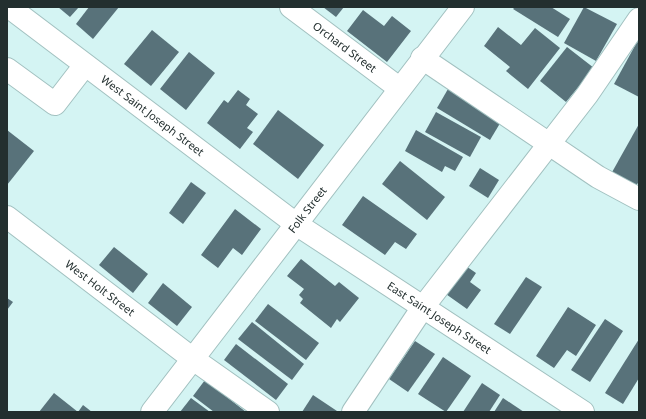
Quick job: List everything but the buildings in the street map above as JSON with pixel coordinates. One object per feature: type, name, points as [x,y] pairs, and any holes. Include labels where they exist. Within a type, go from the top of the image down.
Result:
[{"type":"street","name":"West Saint Joseph Street","points":[[9,7],[296,224]]},
{"type":"street","name":"Orchard Street","points":[[291,7],[399,88]]},
{"type":"street","name":"Folk Street","points":[[152,412],[422,58],[463,7]]},
{"type":"street","points":[[352,412],[424,307],[587,95],[639,19]]},
{"type":"street","points":[[422,58],[550,143],[598,177],[639,199]]},
{"type":"street","points":[[7,68],[55,104],[85,65]]},
{"type":"street","name":"West Holt Street","points":[[7,216],[193,359],[268,412]]},
{"type":"street","name":"East Saint Joseph Street","points":[[296,224],[583,412]]}]
